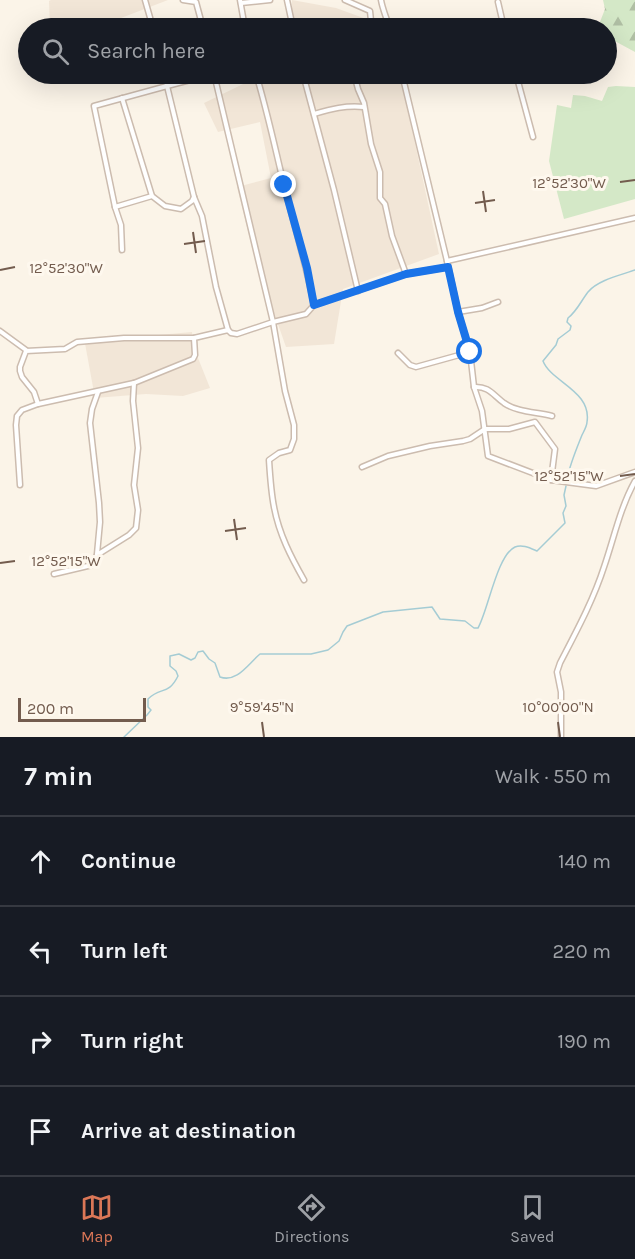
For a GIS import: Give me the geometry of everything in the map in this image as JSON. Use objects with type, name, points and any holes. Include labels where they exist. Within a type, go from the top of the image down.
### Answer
[{"type":"street","points":[[146,0],[150,18]]},
{"type":"street","points":[[183,0],[196,2],[200,18]]},
{"type":"street","points":[[243,18],[240,2],[270,0]]},
{"type":"street","points":[[287,0],[291,18]]},
{"type":"street","points":[[345,0],[370,11],[371,18]]},
{"type":"street","points":[[381,0],[388,18]]},
{"type":"street","points":[[498,2],[502,18]]},
{"type":"street","points":[[122,250],[121,225],[115,207],[94,106],[175,84]]},
{"type":"street","points":[[216,84],[273,322],[285,392],[294,425],[294,439],[290,450],[279,453],[269,460],[273,506],[288,552],[304,580]]},
{"type":"street","points":[[259,84],[307,268],[314,305]]},
{"type":"street","points":[[306,84],[358,291]]},
{"type":"street","points":[[357,84],[363,99],[371,144],[380,172],[380,198],[385,204],[392,236],[406,274]]},
{"type":"street","points":[[404,84],[458,312],[470,352],[474,387],[482,411],[488,456],[551,480],[596,486],[635,472]]},
{"type":"street","points":[[519,84],[532,137]]},
{"type":"street","points":[[167,86],[194,197],[202,216],[216,287],[228,330],[231,333],[237,334],[306,314],[314,305],[406,274],[448,267]]},
{"type":"street","points":[[122,98],[152,196],[165,206],[181,209],[194,197]]},
{"type":"street","points":[[314,114],[339,107],[364,107]]},
{"type":"street","points":[[115,207],[152,196]]},
{"type":"street","points":[[447,261],[635,218]]},
{"type":"street","points":[[458,312],[482,308],[498,302]]},
{"type":"street","points":[[0,331],[26,351],[65,349],[77,342],[124,338],[195,338],[228,330]]},
{"type":"street","points":[[20,484],[16,425],[17,416],[22,410],[38,404],[134,383],[194,358],[195,338]]},
{"type":"street","points":[[26,351],[20,371],[34,392],[38,404]]},
{"type":"street","points":[[398,353],[410,365],[416,367],[470,352]]},
{"type":"street","points":[[97,555],[136,528],[138,510],[134,484],[138,448],[133,401],[134,383]]},
{"type":"street","points":[[474,387],[488,389],[505,404],[520,410],[552,416]]},
{"type":"street","points":[[54,574],[92,565],[97,555],[99,503],[90,423],[92,409],[99,392]]},
{"type":"street","points":[[362,467],[388,456],[470,439],[485,429],[509,429],[535,422],[555,449],[551,480]]},
{"type":"street","points":[[561,737],[561,692],[557,672],[589,606],[604,568],[618,521],[635,481]]},
{"type":"shaded area","points":[[168,0],[121,18],[50,18],[49,1]]},
{"type":"shaded area","points":[[292,0],[336,8],[364,18],[291,18]]},
{"type":"shaded area","points":[[243,84],[402,84],[439,254],[343,289],[334,344],[286,347],[255,259],[237,187],[271,178],[260,122],[218,132],[204,103]]},
{"type":"shaded area","points":[[192,332],[194,348],[210,388],[183,396],[146,394],[95,398],[84,338],[125,338]]},
{"type":"green space","points":[[603,0],[635,0],[635,52],[617,42],[617,18],[602,18],[605,9]]},
{"type":"green space","points":[[608,87],[635,87],[635,199],[564,219],[549,161],[557,105],[571,108],[573,95],[602,101]]},
{"type":"waterway","points":[[567,479],[586,425],[587,411],[577,395],[554,375],[543,361],[558,339],[570,330],[568,318],[592,288],[604,281],[635,270]]},
{"type":"waterway","points":[[124,737],[151,710],[148,707],[148,699],[168,689],[178,676],[170,666],[170,656],[179,654],[191,660],[198,652],[203,651],[215,663],[220,677],[226,678],[242,672],[260,654],[311,654],[328,650],[339,641],[347,626],[383,612],[432,607],[440,619],[465,621],[474,628],[478,628],[498,572],[509,552],[520,546],[537,551],[565,523],[563,513],[566,506],[564,495],[566,486]]},
{"type":"route","points":[[284,185],[307,268],[314,305],[406,274],[448,267],[470,352]]}]
